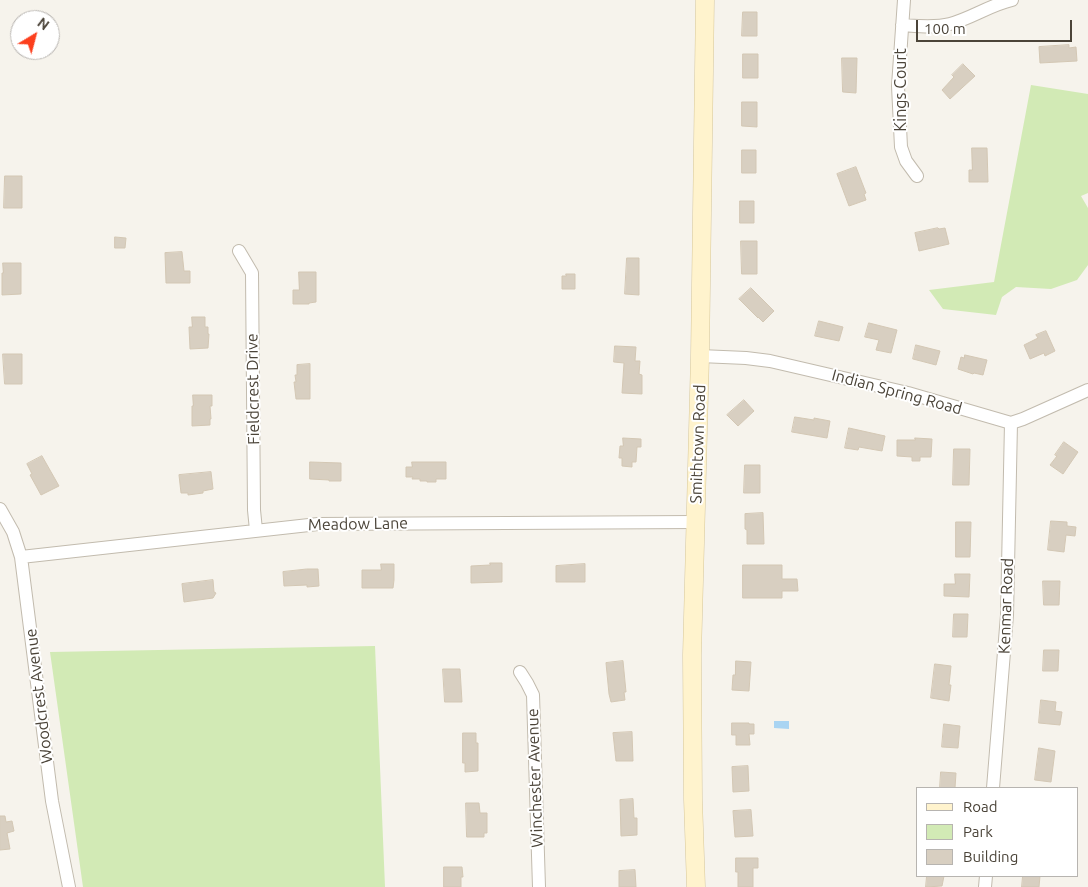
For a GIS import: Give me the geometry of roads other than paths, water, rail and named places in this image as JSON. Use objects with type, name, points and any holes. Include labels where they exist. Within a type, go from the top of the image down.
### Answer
[{"type":"street","name":"Smithtown Road","points":[[696,887],[692,654],[700,356],[704,0]]},
{"type":"street","name":"Kings Court","points":[[904,0],[898,86],[901,147],[906,161],[917,176]]},
{"type":"street","points":[[902,25],[947,25],[1012,0]]},
{"type":"street","name":"Fieldcrest Drive","points":[[239,251],[252,273],[254,510],[256,530]]},
{"type":"street","name":"Indian Spring Road","points":[[700,356],[770,361],[908,393],[1011,423]]},
{"type":"street","points":[[1011,423],[1088,390]]},
{"type":"street","name":"Kenmar Road","points":[[994,787],[1007,615],[1011,423]]},
{"type":"street","name":"Woodcrest Avenue","points":[[0,509],[13,532],[21,557],[52,801],[69,887]]},
{"type":"street","name":"Meadow Lane","points":[[21,557],[305,524],[696,522]]},
{"type":"street","name":"Winchester Avenue","points":[[520,672],[533,695],[539,887]]},
{"type":"water","points":[[774,721],[789,721],[789,729],[774,728]]}]
